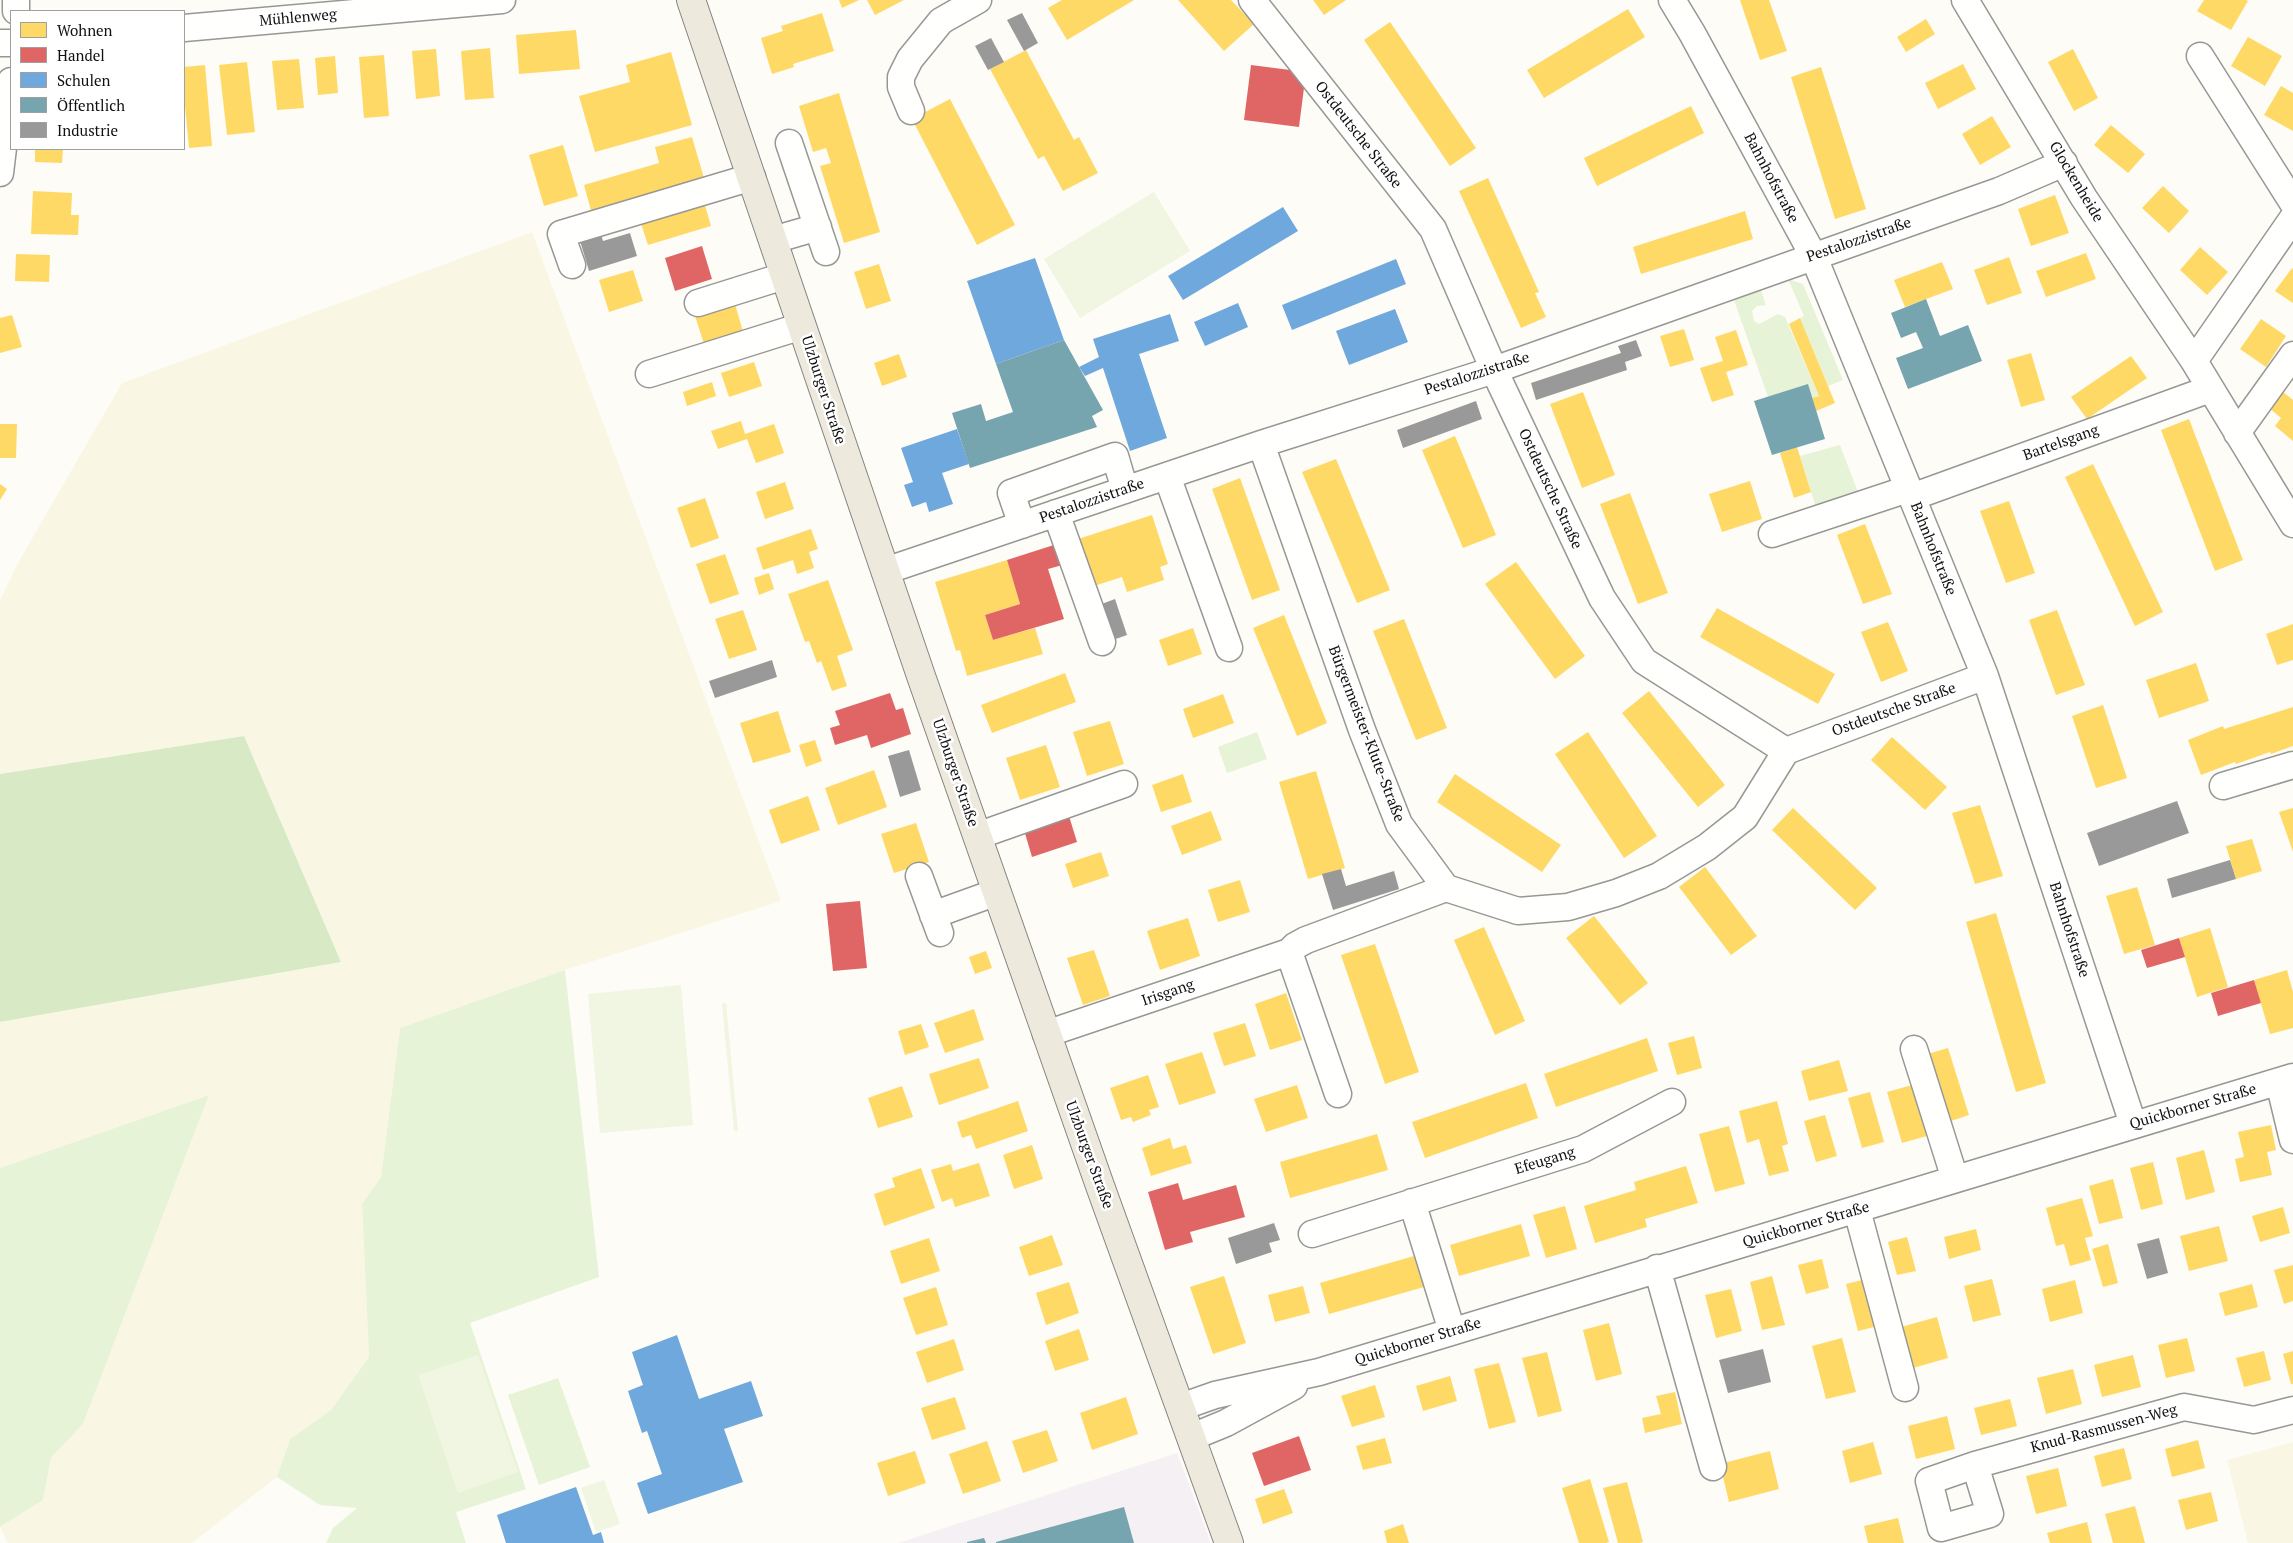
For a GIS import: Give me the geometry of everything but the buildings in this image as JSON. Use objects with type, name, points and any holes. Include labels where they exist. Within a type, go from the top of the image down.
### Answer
[{"type":"main road","name":"Ulzburger Straße","points":[[691,0],[884,571],[1046,1034],[1229,1543]]},
{"type":"street","name":"Mühlenweg","points":[[185,28],[378,5],[502,0]]},
{"type":"street","points":[[911,111],[901,87],[900,77],[910,58],[941,21],[978,0]]},
{"type":"street","name":"Ostdeutsche Straße","points":[[1252,0],[1433,229],[1494,370],[1602,598],[1644,661],[1786,751],[1985,676]]},
{"type":"street","name":"Bahnhofstraße","points":[[1672,0],[1692,33],[1813,255],[1985,676],[2133,1124]]},
{"type":"street","name":"Glockenheide","points":[[1965,0],[2084,198],[2194,361],[2293,524]]},
{"type":"street","points":[[2200,56],[2293,203]]},
{"type":"street","points":[[0,173],[10,89]]},
{"type":"street","points":[[789,143],[826,252]]},
{"type":"street","name":"Pestalozzistraße","points":[[884,571],[1261,444],[1494,370],[1999,190],[2064,163]]},
{"type":"street","points":[[572,265],[561,234],[752,177]]},
{"type":"street","points":[[2194,361],[2293,218]]},
{"type":"street","points":[[773,240],[818,227]]},
{"type":"street","points":[[698,303],[784,276]]},
{"type":"street","points":[[649,374],[802,326]]},
{"type":"street","points":[[2237,434],[2293,355]]},
{"type":"street","name":"Bartelsgang","points":[[1772,534],[1910,493],[2210,389]]},
{"type":"street","name":"Bürgermeister-Klute-Straße","points":[[1261,444],[1362,730],[1399,824],[1446,888]]},
{"type":"street","points":[[1022,524],[1011,493],[1114,456],[1125,490]]},
{"type":"street","points":[[1167,476],[1229,648]]},
{"type":"street","points":[[1056,513],[1102,642]]},
{"type":"street","points":[[1446,888],[1518,911],[1568,907],[1616,893],[1659,876],[1706,847],[1745,817],[1786,751]]},
{"type":"street","points":[[2223,786],[2293,765]]},
{"type":"street","points":[[977,836],[1124,784]]},
{"type":"street","points":[[919,876],[937,924],[997,892]]},
{"type":"street","name":"Irisgang","points":[[1046,1034],[1289,952],[1306,940],[1446,888]]},
{"type":"street","points":[[1289,952],[1338,1094]]},
{"type":"street","points":[[1914,1049],[1955,1179]]},
{"type":"street","points":[[2286,1080],[2293,1140]]},
{"type":"street","name":"Quickborner Straße","points":[[1181,1407],[1215,1395],[1319,1372],[1657,1268],[1857,1210],[2133,1124],[2286,1080]]},
{"type":"street","name":"Efeugang","points":[[1312,1234],[1583,1149],[1672,1102]]},
{"type":"street","points":[[1412,1202],[1452,1331]]},
{"type":"street","points":[[1857,1210],[1905,1388]]},
{"type":"street","points":[[1657,1268],[1713,1468]]},
{"type":"street","name":"Quickborner Straße","points":[[1192,1437],[1226,1423],[1319,1372]]},
{"type":"street","name":"Knud-Rasmussen-Weg","points":[[1976,1465],[2184,1407],[2254,1420],[2293,1410]]},
{"type":"shaded area","points":[[532,232],[781,901],[565,970],[400,1028],[381,1177],[362,1204],[369,1357],[331,1410],[290,1439],[277,1477],[192,1543],[8,1543],[0,1527],[43,1500],[51,1458],[83,1424],[209,1095],[0,1168],[0,1022],[341,962],[244,736],[0,774],[0,600],[19,561],[122,383]]},
{"type":"shaded area","points":[[2293,1442],[2293,1543],[2248,1543],[2227,1460]]},
{"type":"shaded area","points":[[1177,1453],[1211,1543],[898,1543]]},
{"type":"green space","points":[[1154,192],[1190,251],[1080,318],[1044,259]]},
{"type":"green space","points":[[1788,279],[1803,284],[1843,380],[1828,386],[1800,318],[1804,316]]},
{"type":"green space","points":[[1761,290],[1766,305],[1757,306],[1752,311],[1754,321],[1759,324],[1778,314],[1785,317],[1819,396],[1812,398],[1768,397],[1734,300]]},
{"type":"green space","points":[[1840,445],[1861,500],[1818,514],[1800,456]]},
{"type":"green space","points":[[1257,732],[1267,759],[1227,773],[1218,747]]},
{"type":"green space","points":[[244,736],[341,962],[0,1022],[0,774]]},
{"type":"green space","points":[[565,970],[599,1277],[470,1323],[526,1489],[456,1512],[466,1543],[326,1543],[333,1528],[357,1508],[320,1505],[277,1477],[290,1439],[331,1410],[369,1357],[362,1204],[381,1177],[400,1028]]},
{"type":"green space","points":[[681,985],[693,1125],[600,1133],[588,994]]},
{"type":"green space","points":[[726,1003],[738,1131],[734,1131],[722,1004]]},
{"type":"green space","points":[[209,1095],[83,1424],[51,1458],[43,1500],[0,1527],[0,1168]]},
{"type":"green space","points":[[478,1355],[518,1472],[458,1493],[418,1375]]},
{"type":"green space","points":[[558,1378],[590,1467],[539,1485],[508,1395]]},
{"type":"green space","points":[[604,1480],[620,1524],[596,1532],[581,1488]]}]
